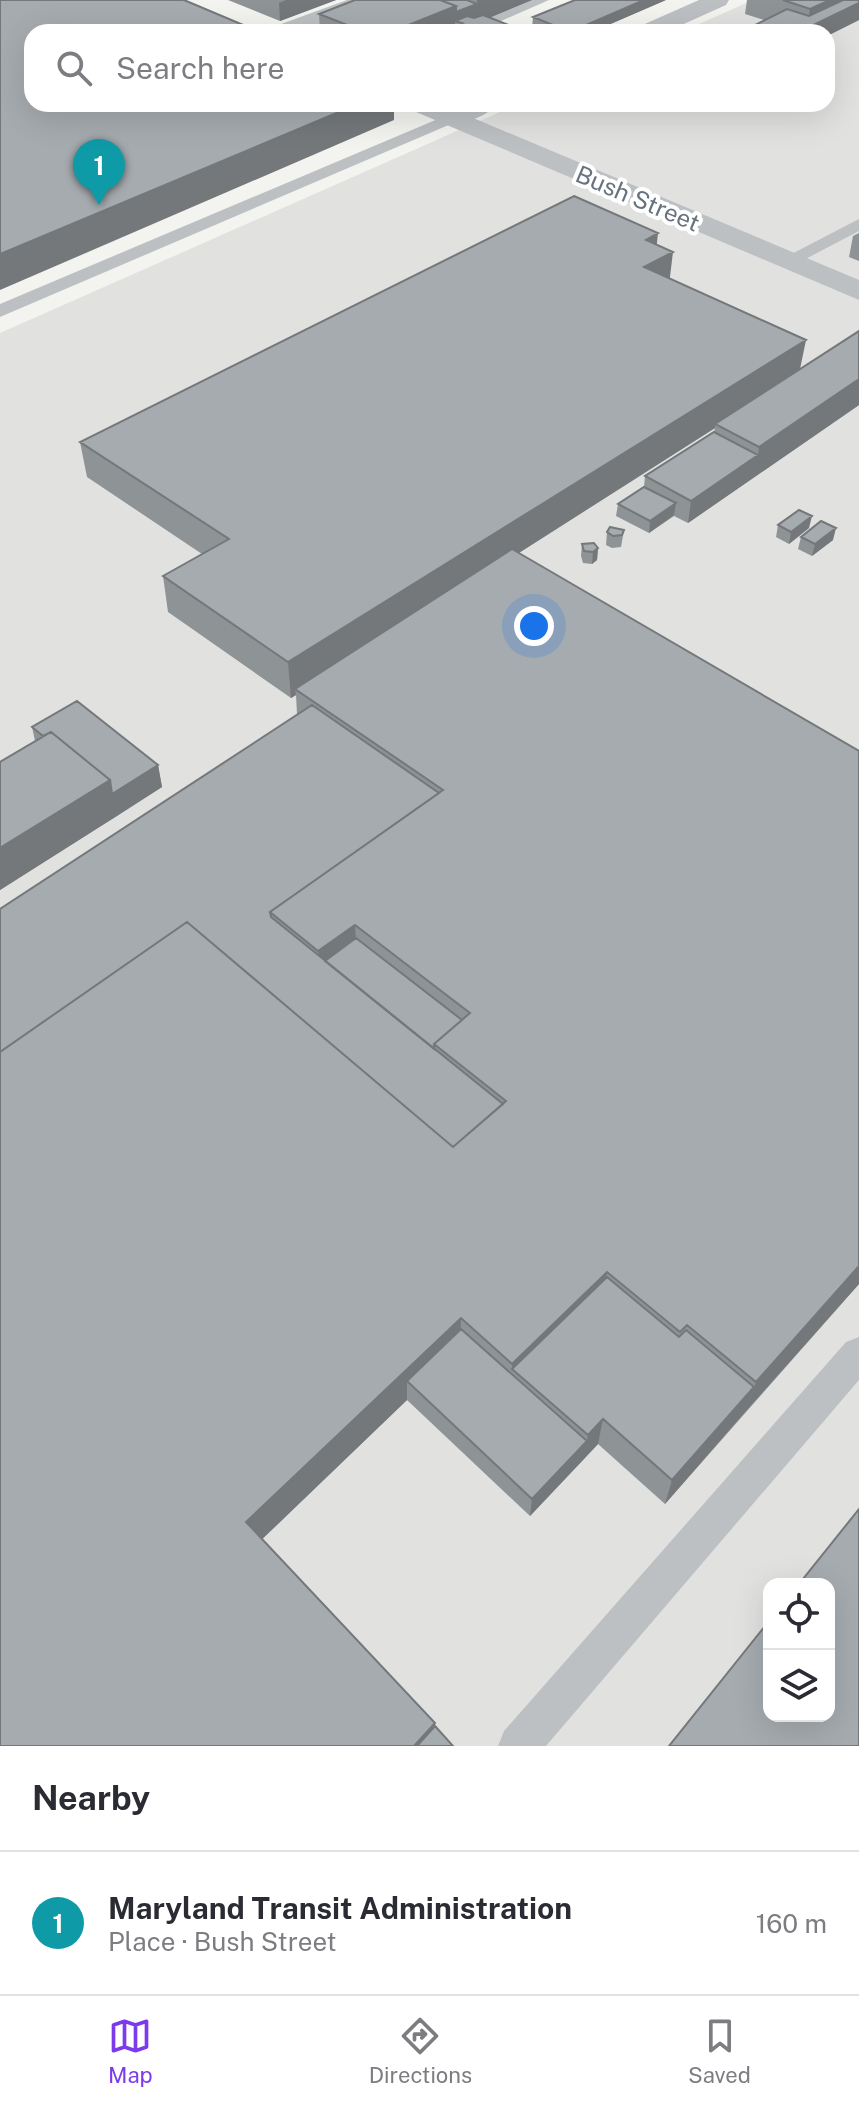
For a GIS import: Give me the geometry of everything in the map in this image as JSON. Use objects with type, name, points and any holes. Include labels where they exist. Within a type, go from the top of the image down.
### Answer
[{"type":"street","points":[[303,24],[368,0]]},
{"type":"street","points":[[664,24],[718,0]]},
{"type":"street","name":"Bush Street","points":[[437,112],[859,291]]},
{"type":"street","points":[[452,118],[466,112]]},
{"type":"lane","points":[[489,24],[542,0]]},
{"type":"lane","points":[[0,311],[452,118]]},
{"type":"lane","points":[[787,261],[859,224]]},
{"type":"lane","points":[[519,1746],[859,1354]]},
{"type":"shaded area","points":[[753,0],[859,0],[859,1746],[0,1746],[0,333],[500,112],[835,112],[835,24],[699,24]]},
{"type":"building","points":[[0,0],[184,0],[241,24],[24,24],[24,112],[339,112],[0,254]]},
{"type":"building","points":[[355,0],[440,0],[456,6],[411,24],[345,24],[319,14]]},
{"type":"building","points":[[440,0],[467,0],[477,4],[456,12],[456,6]]},
{"type":"building","points":[[575,0],[644,0],[588,24],[550,24],[533,17]]},
{"type":"building","points":[[783,0],[830,0],[810,9]]},
{"type":"building","points":[[843,0],[859,0],[859,3],[816,24],[757,24],[787,9],[809,16]]},
{"type":"building","points":[[483,15],[506,24],[459,24],[462,23],[455,21],[467,16],[474,18]]},
{"type":"building","points":[[574,196],[658,233],[646,240],[673,252],[644,267],[806,340],[288,662],[163,576],[229,539],[80,442]]},
{"type":"building","points":[[859,331],[859,379],[759,447],[715,424]]},
{"type":"building","points":[[714,432],[758,455],[691,501],[645,476]]},
{"type":"building","points":[[644,487],[676,503],[650,521],[618,504]]},
{"type":"building","points":[[799,510],[812,516],[791,532],[778,525]]},
{"type":"building","points":[[821,521],[836,528],[815,544],[801,537]]},
{"type":"building","points":[[610,527],[624,530],[622,535],[613,536],[607,532]]},
{"type":"building","points":[[594,543],[598,548],[593,552],[584,551],[582,544]]},
{"type":"building","points":[[512,549],[859,751],[859,1266],[756,1382],[687,1325],[680,1332],[607,1272],[512,1364],[461,1318],[246,1522],[435,1723],[414,1746],[0,1746],[0,1052],[187,922],[453,1147],[506,1101],[434,1044],[470,1013],[355,925],[318,951],[270,912],[443,790],[295,689]]},
{"type":"building","points":[[77,701],[158,765],[112,794],[110,780],[51,732],[43,736],[32,727]]},
{"type":"building","points":[[312,705],[439,793],[270,912],[271,917],[503,1104],[453,1147],[187,922],[0,1052],[0,909]]},
{"type":"building","points":[[51,732],[110,780],[0,848],[0,762]]},
{"type":"building","points":[[356,938],[462,1020],[434,1044],[434,1049],[325,961]]},
{"type":"building","points":[[607,1277],[679,1337],[686,1330],[754,1387],[672,1480],[603,1419],[588,1435],[512,1369]]},
{"type":"building","points":[[461,1329],[587,1441],[532,1499],[407,1381]]},
{"type":"building","points":[[859,1509],[859,1746],[669,1746],[763,1628],[763,1722],[835,1722],[835,1578],[804,1578]]},
{"type":"building","points":[[435,1726],[453,1746],[417,1746]]},
{"type":"place","name":"Maryland Transit Administration","points":[[99,205]]}]
